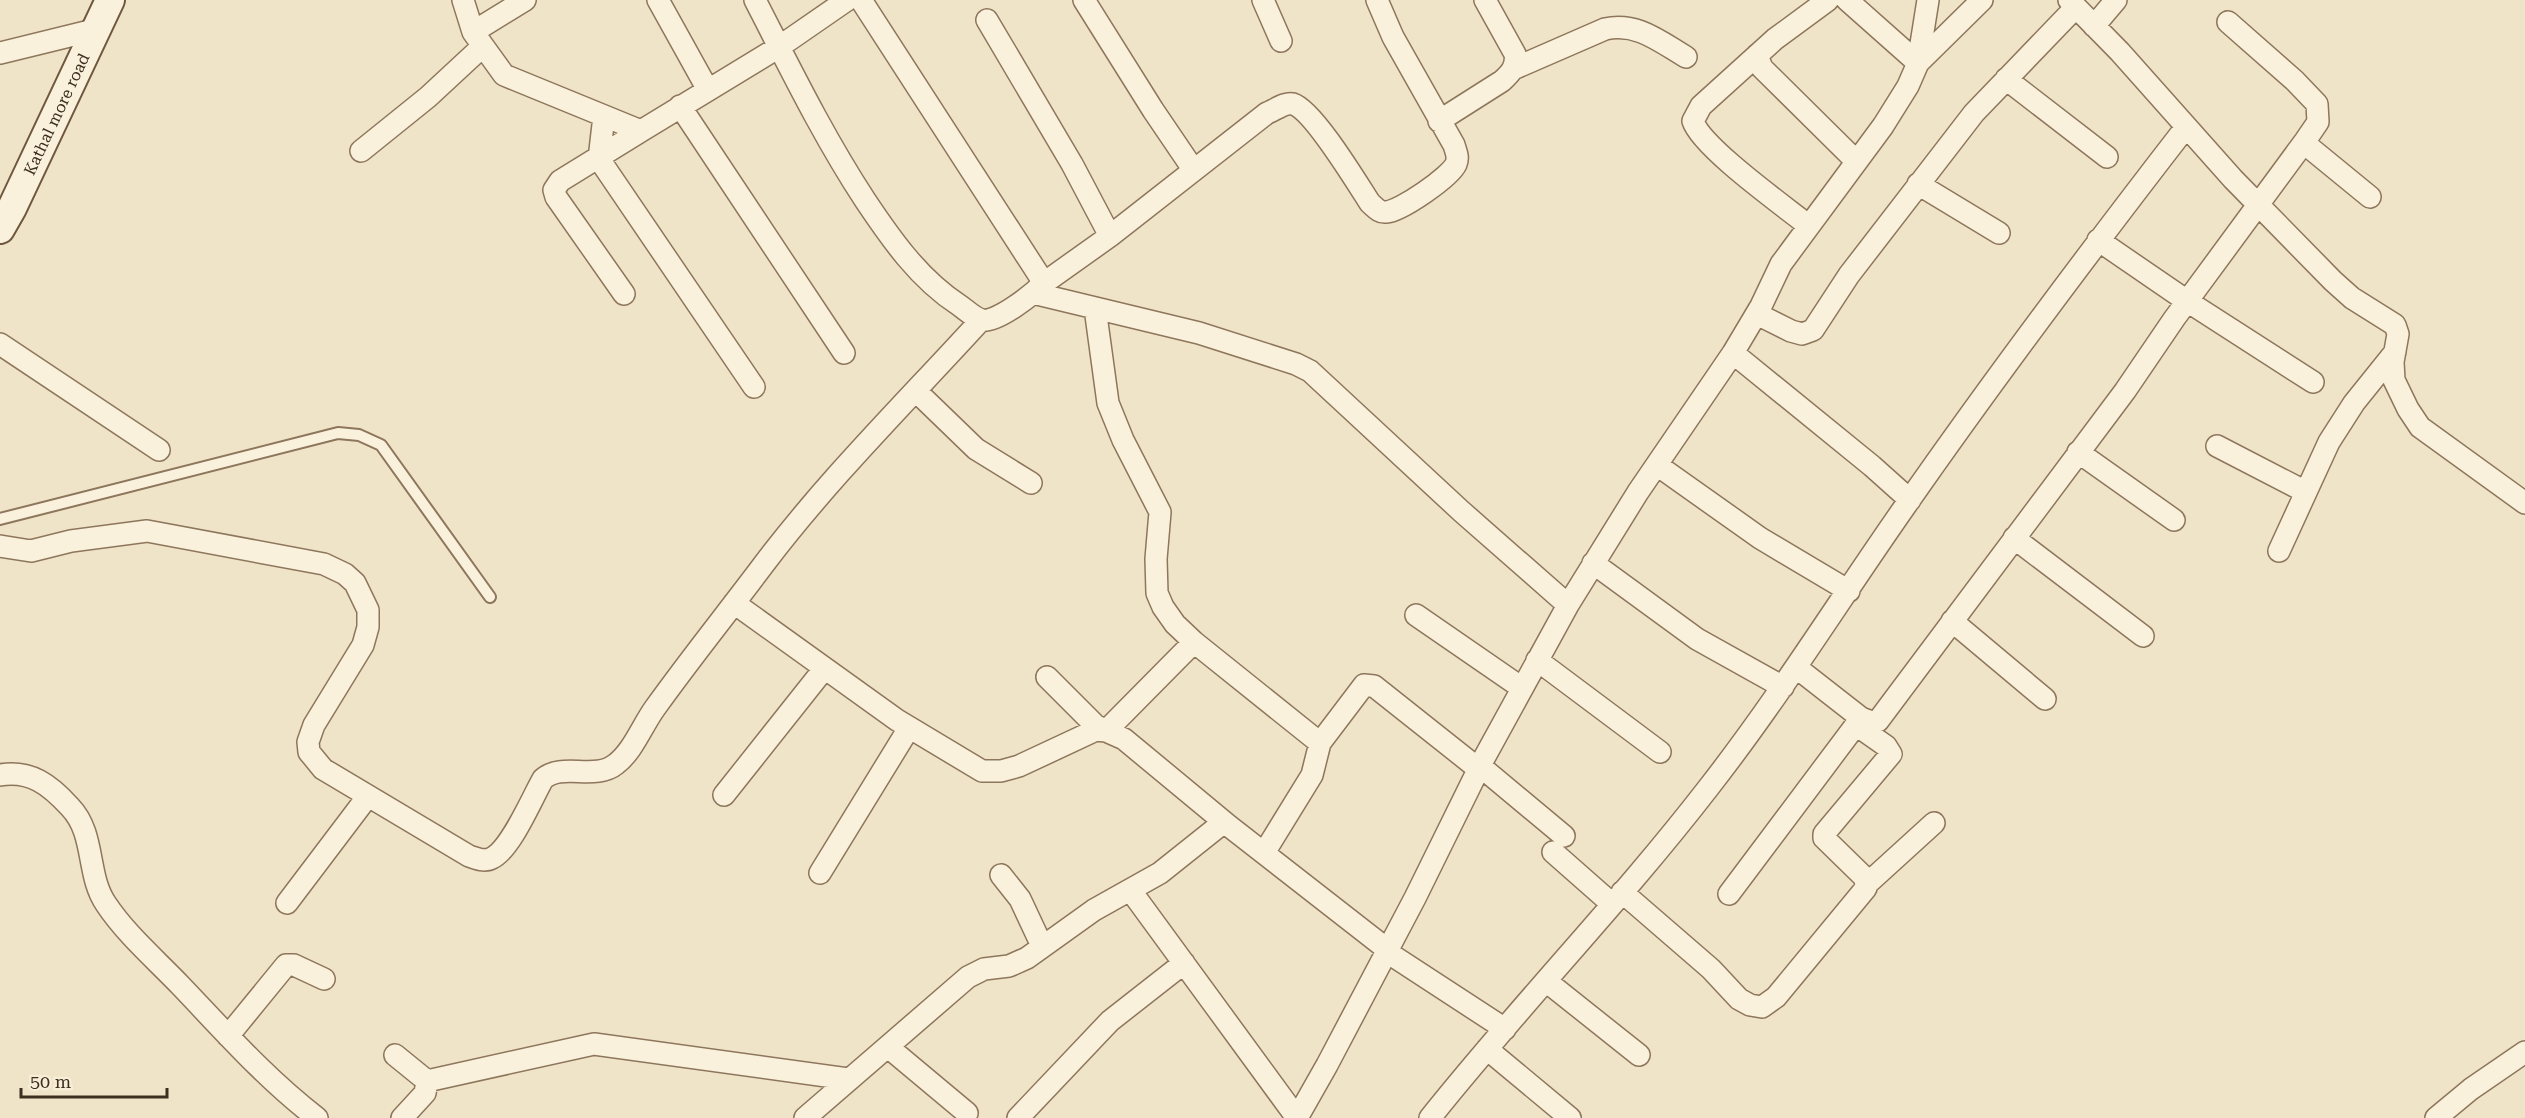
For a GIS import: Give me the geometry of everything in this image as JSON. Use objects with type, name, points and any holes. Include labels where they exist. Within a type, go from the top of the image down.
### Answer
[{"type":"main road","name":"Kathal more road","points":[[0,229],[110,0]]},
{"type":"street","points":[[463,0],[478,39],[504,75],[641,131]]},
{"type":"street","points":[[361,151],[428,97],[478,39],[525,0]]},
{"type":"street","points":[[658,0],[708,90]]},
{"type":"street","points":[[755,0],[817,122],[888,235],[922,274],[949,298],[981,320]]},
{"type":"street","points":[[624,294],[556,197],[554,190],[560,181],[779,46],[847,0]]},
{"type":"street","points":[[861,0],[1038,288],[1095,308],[1199,333],[1288,360],[1310,371],[1461,511],[1568,605]]},
{"type":"street","points":[[1084,0],[1193,169]]},
{"type":"street","points":[[1263,0],[1281,41]]},
{"type":"street","points":[[0,546],[31,551],[71,541],[147,531],[324,564],[345,574],[355,583],[364,599],[368,627],[363,645],[314,725],[308,747],[323,769],[469,856],[480,860],[491,859],[498,854],[518,825],[547,775],[558,772],[581,773],[606,769],[615,765],[624,756],[654,709],[789,532],[981,320],[998,316],[1110,236],[1267,113],[1287,104],[1295,105],[1317,126],[1370,203],[1380,212],[1388,212],[1406,205],[1456,165],[1458,156],[1393,37],[1377,0]]},
{"type":"street","points":[[1439,121],[1502,81],[1513,69],[1516,61],[1515,54],[1485,0]]},
{"type":"street","points":[[1809,226],[1710,147],[1693,121],[1701,106],[1756,55],[1795,22],[1828,0]]},
{"type":"street","points":[[1847,0],[1918,63]]},
{"type":"street","points":[[1131,891],[1296,1118],[1387,951],[1480,766],[1568,605],[1593,563],[1733,353],[1757,314],[1781,264],[1850,167],[1883,126],[1908,86],[1918,63],[1928,0]]},
{"type":"street","points":[[1918,63],[1982,0]]},
{"type":"street","points":[[2094,26],[2116,0]]},
{"type":"street","points":[[1757,314],[1791,331],[1802,334],[1813,330],[1849,275],[1918,183],[1974,113],[2072,4],[2333,281],[2352,298],[2395,326],[2398,334],[2392,362],[2394,380],[2420,427],[2525,503]]},
{"type":"street","points":[[987,20],[1072,164],[1110,236]]},
{"type":"street","points":[[1858,721],[1872,723],[1878,721],[2124,391],[2318,122],[2317,104],[2295,81],[2228,22]]},
{"type":"street","points":[[1513,69],[1605,29],[1617,26],[1631,27],[1646,33],[1686,57]]},
{"type":"street","points":[[0,53],[98,29]]},
{"type":"street","points":[[1756,55],[1762,68],[1851,156]]},
{"type":"street","points":[[2006,79],[2108,157]]},
{"type":"street","points":[[680,106],[844,353]]},
{"type":"street","points":[[604,116],[599,159],[754,387]]},
{"type":"street","points":[[1430,1118],[1710,787],[1797,668],[1910,500],[2098,240],[2186,127]]},
{"type":"street","points":[[2304,143],[2370,197]]},
{"type":"street","points":[[1918,183],[1999,233]]},
{"type":"street","points":[[2098,240],[2187,301],[2313,381]]},
{"type":"street","points":[[1095,308],[1108,403],[1123,440],[1160,512],[1156,559],[1157,593],[1163,607],[1175,624],[1194,642],[1320,743]]},
{"type":"street","points":[[0,344],[159,450]]},
{"type":"street","points":[[2279,551],[2340,423],[2395,352]]},
{"type":"street","points":[[1733,353],[1872,466],[1910,500]]},
{"type":"street","points":[[916,391],[976,449],[1031,483]]},
{"type":"street","points":[[2217,446],[2306,492]]},
{"type":"street","points":[[2078,453],[2174,520]]},
{"type":"street","points":[[1658,465],[1760,538],[1849,591]]},
{"type":"street","points":[[2014,538],[2143,636]]},
{"type":"street","points":[[1593,563],[1697,639],[1783,687]]},
{"type":"street","points":[[734,603],[909,728],[973,767],[989,773],[1019,766],[1096,730],[1106,731]]},
{"type":"street","points":[[1416,615],[1522,688]]},
{"type":"street","points":[[1952,621],[2045,699]]},
{"type":"street","points":[[1106,731],[1194,642]]},
{"type":"street","points":[[1537,660],[1660,752]]},
{"type":"street","points":[[1797,668],[1886,746],[1890,753],[1824,834],[1824,838],[1865,878],[1867,884]]},
{"type":"street","points":[[724,795],[824,669]]},
{"type":"street","points":[[1047,677],[1095,725],[1124,739],[1224,822],[1387,951],[1505,1029]]},
{"type":"street","points":[[1264,853],[1312,775],[1320,743],[1364,685],[1374,686],[1471,763],[1480,766],[1617,898],[1711,969],[1739,999],[1750,1005],[1762,1007],[1776,997],[1860,898],[1867,884],[1934,823]]},
{"type":"street","points":[[1729,894],[1858,721]]},
{"type":"street","points":[[820,873],[909,728]]},
{"type":"street","points":[[0,775],[25,774],[38,779],[55,791],[72,809],[85,831],[98,889],[105,903],[127,930],[255,1065],[317,1118]]},
{"type":"street","points":[[287,903],[368,796]]},
{"type":"street","points":[[805,1118],[968,977],[984,969],[1018,963],[1094,910],[1160,873],[1224,822]]},
{"type":"street","points":[[1000,874],[1020,900],[1042,946]]},
{"type":"street","points":[[1018,1118],[1110,1021],[1184,963]]},
{"type":"street","points":[[228,1036],[286,965],[294,965],[324,979]]},
{"type":"street","points":[[1546,981],[1639,1054]]},
{"type":"street","points":[[427,1081],[594,1044],[848,1079]]},
{"type":"street","points":[[888,1047],[967,1113]]},
{"type":"street","points":[[1487,1049],[1570,1118]]},
{"type":"street","points":[[2436,1118],[2472,1089],[2525,1052]]},
{"type":"street","points":[[395,1055],[427,1081]]},
{"type":"street","points":[[402,1118],[425,1093],[427,1081]]},
{"type":"lane","points":[[0,519],[338,433],[358,435],[381,445],[490,597]]}]
